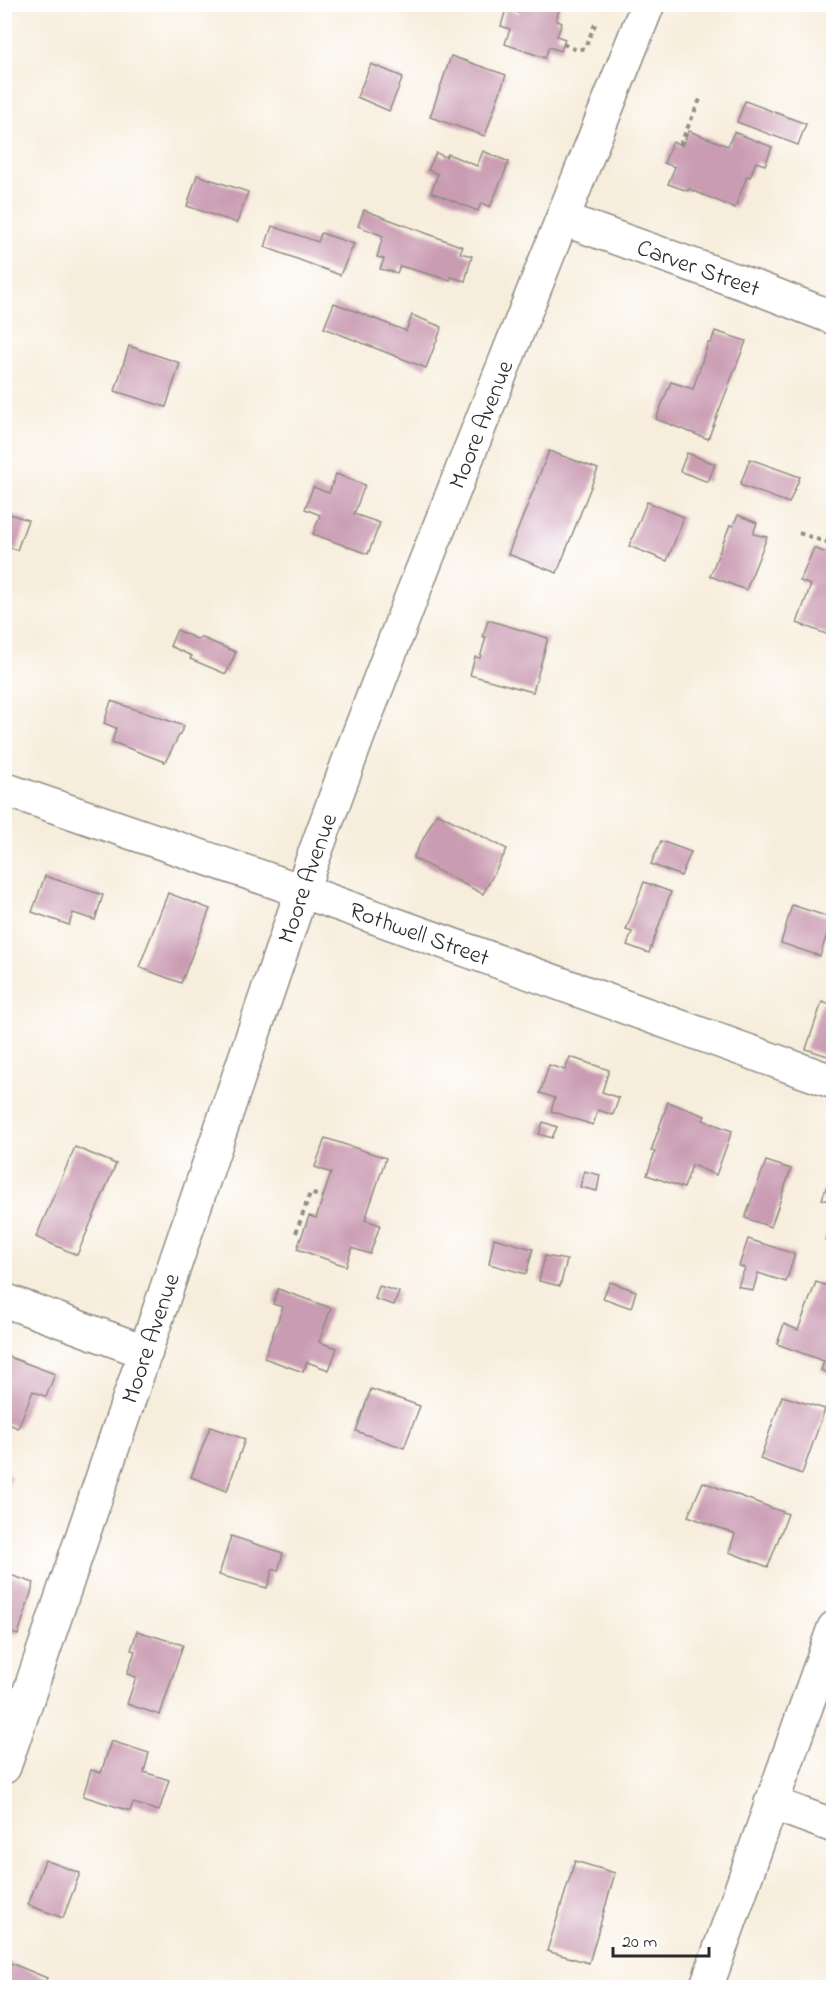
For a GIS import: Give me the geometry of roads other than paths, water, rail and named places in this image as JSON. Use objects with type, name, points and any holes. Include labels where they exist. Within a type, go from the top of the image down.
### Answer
[{"type":"street","name":"Moore Avenue","points":[[4,1767],[302,891],[362,724],[648,4]]},
{"type":"street","name":"Carver Street","points":[[563,219],[834,318]]},
{"type":"street","name":"Rothwell Street","points":[[4,789],[302,891],[834,1082]]},
{"type":"street","points":[[4,1300],[146,1352]]},
{"type":"street","points":[[706,1988],[834,1628]]},
{"type":"street","points":[[771,1803],[834,1826]]}]
